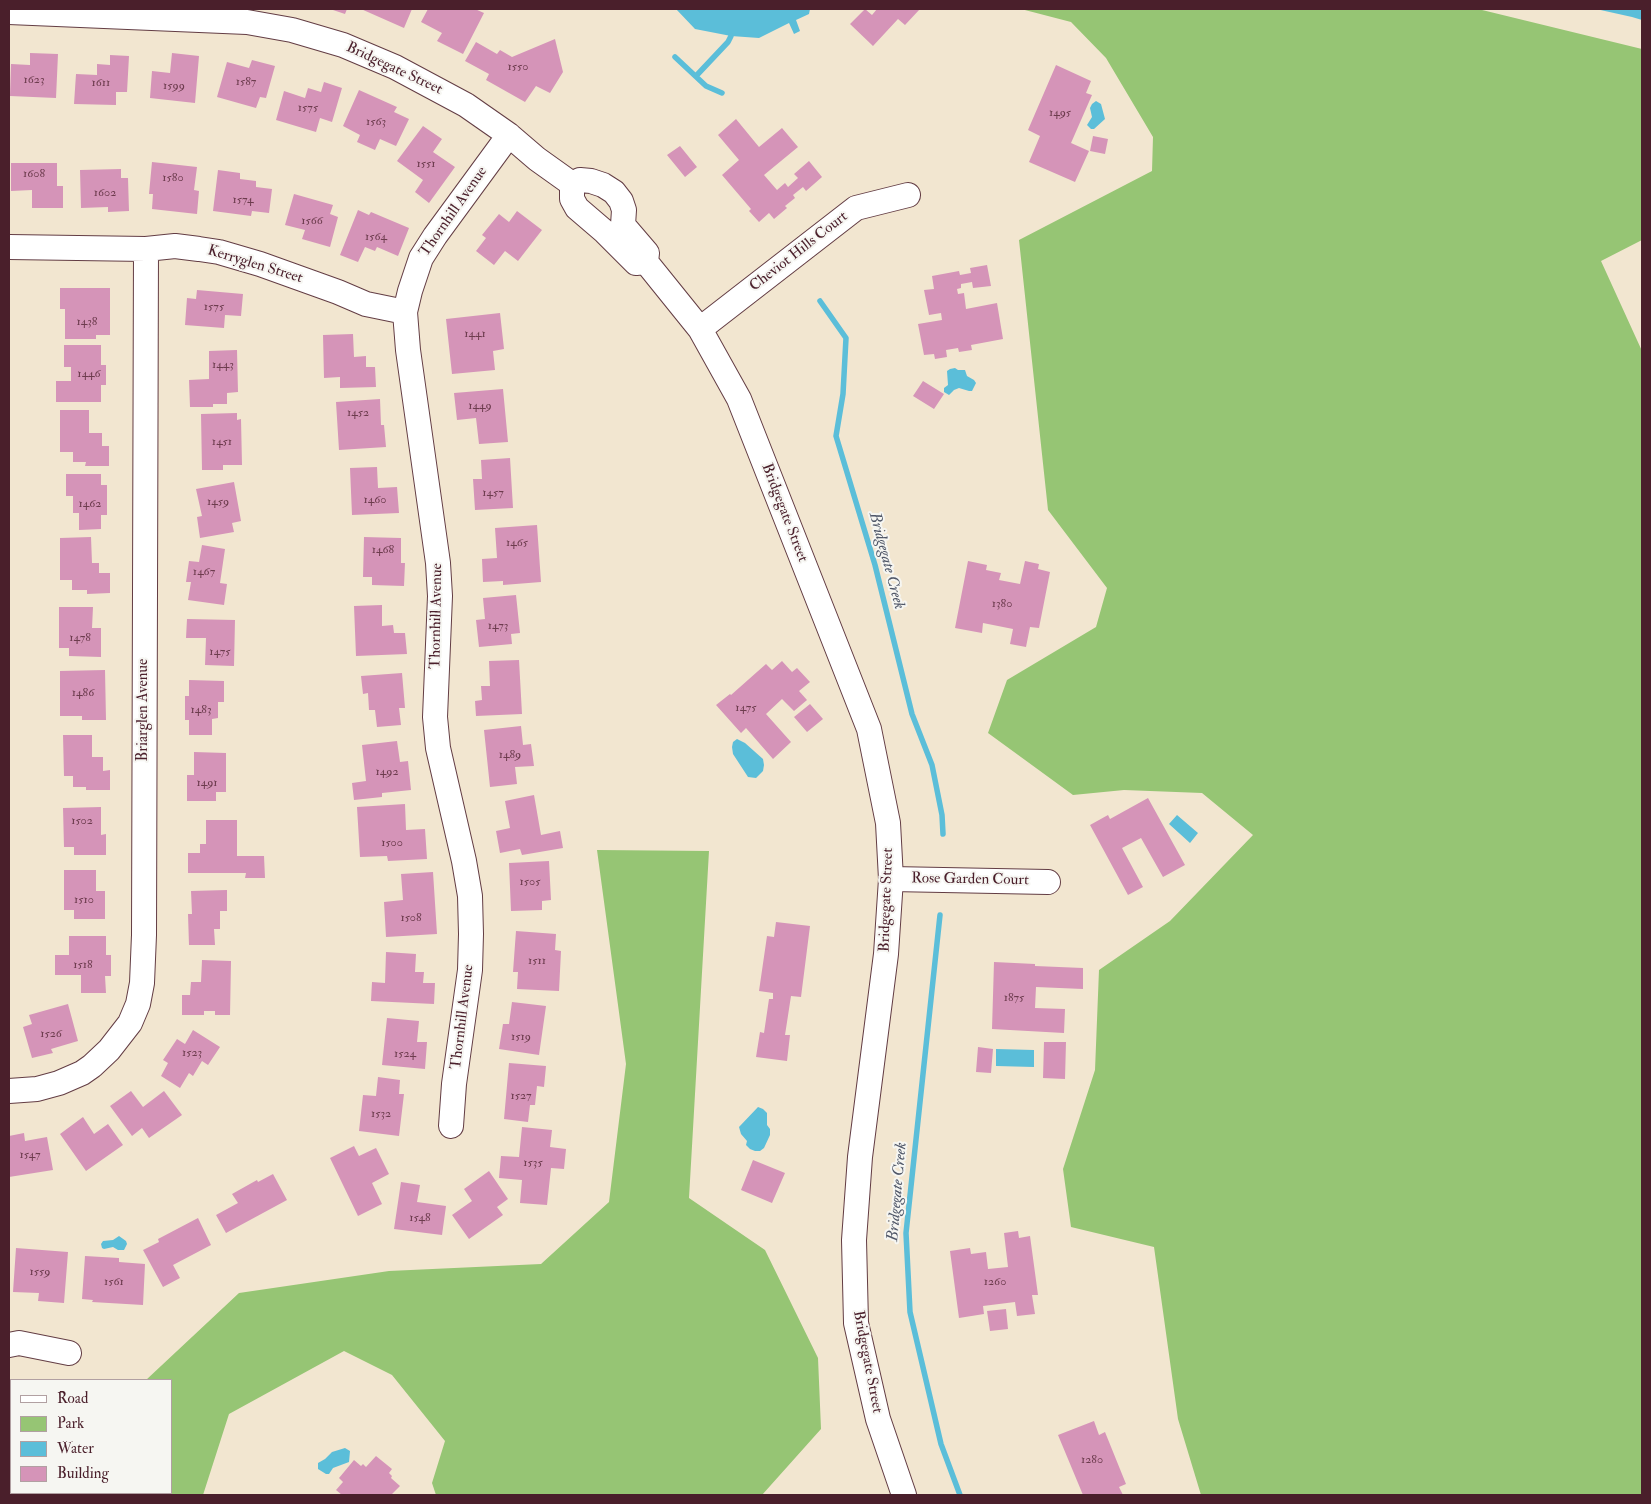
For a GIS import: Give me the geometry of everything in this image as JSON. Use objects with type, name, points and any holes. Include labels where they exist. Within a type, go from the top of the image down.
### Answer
[{"type":"street","name":"Bridgegate Street","points":[[9,12],[247,22],[292,30],[343,45],[395,67],[466,105],[509,135],[537,159],[572,184],[572,199],[577,208],[614,229],[636,263],[646,262],[700,329],[739,399],[869,729],[888,823],[891,879],[886,954],[860,1157],[854,1240],[856,1323],[878,1419],[904,1495]]},
{"type":"street","name":"Thornhill Avenue","points":[[451,1126],[454,1084],[470,970],[470,896],[464,861],[438,748],[435,697],[440,596],[438,563],[408,350],[406,312],[410,291],[421,258],[509,135]]},
{"type":"street","points":[[572,184],[580,180],[591,181],[603,185],[614,192],[621,201],[624,210],[614,229]]},
{"type":"street","name":"Cheviot Hills Court","points":[[700,329],[856,208],[908,195]]},
{"type":"street","name":"Kerryglen Street","points":[[9,247],[146,248],[174,246],[220,252],[286,273],[366,304],[406,312]]},
{"type":"street","name":"Briarglen Avenue","points":[[9,1091],[37,1089],[59,1083],[92,1066],[110,1050],[130,1023],[138,1004],[142,983],[144,935],[146,248]]},
{"type":"street","name":"Rose Garden Court","points":[[891,879],[1048,882]]},
{"type":"street","points":[[9,1345],[19,1343],[69,1353]]},
{"type":"green space","points":[[1021,9],[1478,9],[1642,49],[1642,240],[1601,261],[1642,351],[1642,1495],[1201,1495],[1178,1419],[1154,1247],[1071,1227],[1063,1169],[1095,1070],[1099,970],[1170,921],[1253,835],[1202,793],[1124,790],[1073,795],[988,733],[1007,680],[1096,627],[1107,588],[1048,510],[1019,240],[1152,171],[1153,137],[1106,58],[1071,22]]},
{"type":"green space","points":[[597,850],[709,851],[689,1198],[765,1250],[818,1358],[821,1429],[762,1495],[436,1495],[432,1483],[445,1441],[392,1375],[344,1351],[229,1414],[203,1495],[103,1495],[172,1494],[172,1379],[147,1379],[239,1293],[389,1271],[541,1264],[609,1202],[626,1064]]},
{"type":"water","points":[[676,9],[810,9],[809,14],[796,20],[800,31],[794,34],[789,23],[759,38],[731,36],[695,29]]},
{"type":"water","points":[[1596,9],[1642,9],[1642,20],[1632,17]]},
{"type":"water","points":[[1096,101],[1101,104],[1105,119],[1094,129],[1091,129],[1087,125],[1092,117],[1090,108]]},
{"type":"water","points":[[955,368],[965,370],[967,376],[974,380],[976,383],[972,391],[959,388],[949,395],[944,392],[944,388],[948,385],[947,371]]},
{"type":"water","points":[[737,739],[745,743],[763,759],[763,771],[756,778],[748,777],[733,754],[733,742]]},
{"type":"water","points":[[1177,815],[1198,833],[1190,843],[1169,824]]},
{"type":"water","points":[[996,1049],[1034,1050],[1034,1067],[996,1066]]},
{"type":"water","points":[[758,1107],[767,1113],[767,1125],[770,1129],[770,1135],[764,1148],[760,1151],[755,1151],[746,1145],[747,1141],[741,1134],[739,1127]]},
{"type":"water","points":[[119,1236],[126,1241],[127,1244],[124,1250],[118,1250],[113,1247],[102,1248],[101,1244],[103,1241],[113,1240]]},
{"type":"water","points":[[345,1448],[350,1451],[349,1462],[333,1468],[329,1474],[318,1469],[318,1463],[332,1452]]},
{"type":"building","points":[[330,9],[347,9],[345,14]]},
{"type":"building","points":[[361,9],[412,9],[404,28]]},
{"type":"building","points":[[428,9],[475,9],[484,13],[463,54],[437,41],[442,33],[421,22]]},
{"type":"building","points":[[865,9],[872,15],[877,9],[920,9],[905,25],[898,19],[873,46],[850,24]]},
{"type":"building","points":[[555,39],[563,72],[550,93],[536,86],[525,102],[486,80],[489,74],[465,61],[476,42],[497,54],[500,50],[512,57]]},
{"type":"building","points":[[30,53],[58,54],[56,98],[10,96],[11,64],[30,65]]},
{"type":"building","points":[[172,53],[199,56],[195,103],[150,98],[152,71],[170,73]]},
{"type":"building","points":[[110,55],[129,56],[127,92],[116,92],[116,105],[74,104],[76,74],[97,75],[97,64],[110,65]]},
{"type":"building","points":[[252,60],[275,66],[266,98],[260,97],[256,108],[217,97],[227,62],[249,68]]},
{"type":"building","points":[[1056,65],[1091,81],[1086,93],[1092,95],[1071,143],[1089,151],[1075,182],[1029,162],[1040,136],[1028,130]]},
{"type":"building","points":[[324,82],[342,88],[332,122],[320,118],[316,132],[276,120],[284,91],[305,98],[308,88],[321,92]]},
{"type":"building","points":[[359,90],[397,107],[394,112],[409,119],[396,146],[380,139],[375,150],[357,142],[360,135],[343,126]]},
{"type":"building","points":[[736,119],[759,147],[782,128],[798,147],[764,175],[777,190],[785,183],[788,187],[798,178],[794,174],[809,161],[822,177],[806,191],[803,187],[793,195],[795,198],[774,219],[769,213],[759,222],[749,211],[751,209],[722,175],[739,160],[718,135]]},
{"type":"building","points":[[423,126],[442,139],[433,152],[455,167],[429,203],[415,192],[423,180],[397,161]]},
{"type":"building","points":[[1093,136],[1108,139],[1105,154],[1090,151]]},
{"type":"building","points":[[680,146],[697,167],[685,177],[667,155]]},
{"type":"building","points":[[152,162],[197,167],[194,190],[199,191],[197,214],[152,209],[153,194],[149,194]]},
{"type":"building","points":[[11,163],[57,163],[57,186],[63,186],[63,208],[32,208],[32,190],[11,191]]},
{"type":"building","points":[[121,169],[121,178],[128,178],[129,211],[108,212],[108,207],[81,208],[80,170]]},
{"type":"building","points":[[218,170],[240,173],[240,179],[256,181],[256,187],[272,189],[269,213],[252,211],[251,216],[213,211]]},
{"type":"building","points":[[294,194],[333,205],[330,214],[338,217],[330,247],[302,239],[305,230],[285,225]]},
{"type":"building","points":[[358,210],[369,215],[371,212],[409,228],[398,256],[377,247],[375,251],[365,247],[358,262],[340,255]]},
{"type":"building","points":[[517,211],[542,230],[518,261],[505,251],[494,265],[476,251],[486,238],[482,235],[499,214],[509,222]]},
{"type":"building","points":[[987,265],[991,286],[973,288],[972,282],[961,284],[961,288],[957,289],[958,294],[964,293],[966,309],[997,303],[1003,339],[971,345],[972,350],[959,352],[958,348],[946,350],[947,357],[935,359],[934,354],[924,355],[918,324],[942,320],[941,313],[929,315],[924,290],[934,289],[932,276],[959,271],[960,275],[971,273],[970,268]]},
{"type":"building","points":[[60,288],[110,288],[110,335],[96,335],[96,339],[65,339],[65,309],[60,309]]},
{"type":"building","points":[[197,290],[243,294],[241,316],[225,315],[224,328],[185,325],[187,298],[196,299]]},
{"type":"building","points":[[500,313],[504,349],[493,351],[495,370],[452,374],[446,319]]},
{"type":"building","points":[[353,334],[354,357],[366,356],[366,367],[375,367],[376,387],[340,388],[340,377],[324,378],[323,335]]},
{"type":"building","points":[[64,345],[101,345],[101,365],[106,365],[106,385],[101,385],[101,402],[56,402],[56,381],[71,381],[71,367],[64,367]]},
{"type":"building","points":[[237,350],[238,392],[227,393],[227,404],[213,404],[213,407],[190,407],[189,380],[209,379],[209,351]]},
{"type":"building","points":[[923,381],[944,394],[934,409],[913,396]]},
{"type":"building","points":[[503,389],[508,442],[479,444],[476,418],[457,420],[454,393]]},
{"type":"building","points":[[380,399],[381,425],[384,425],[386,447],[339,450],[336,402]]},
{"type":"building","points":[[60,410],[89,410],[89,433],[102,433],[102,446],[109,446],[109,466],[85,466],[86,462],[73,462],[73,452],[60,452]]},
{"type":"building","points":[[237,413],[237,420],[241,419],[242,465],[223,465],[223,470],[202,470],[201,414]]},
{"type":"building","points":[[510,458],[513,508],[475,510],[473,479],[482,479],[481,460]]},
{"type":"building","points":[[377,467],[378,488],[397,487],[399,513],[352,515],[350,468]]},
{"type":"building","points":[[66,474],[101,474],[101,485],[107,485],[107,515],[101,515],[101,529],[79,530],[79,513],[73,513],[73,496],[66,496]]},
{"type":"building","points":[[234,482],[241,521],[232,523],[234,532],[200,538],[197,517],[202,516],[196,489]]},
{"type":"building","points":[[537,525],[541,582],[503,585],[503,581],[483,582],[482,559],[497,558],[495,528]]},
{"type":"building","points":[[91,537],[92,563],[99,563],[99,573],[110,573],[110,593],[87,594],[87,590],[72,590],[72,580],[60,580],[60,538]]},
{"type":"building","points":[[364,537],[401,538],[401,563],[405,563],[404,586],[372,585],[372,577],[363,577]]},
{"type":"building","points":[[202,545],[225,549],[220,583],[227,584],[224,605],[188,600],[191,582],[186,582],[189,561],[199,562]]},
{"type":"building","points":[[968,561],[987,565],[986,570],[1001,573],[999,580],[1020,584],[1025,561],[1039,564],[1038,569],[1050,572],[1039,628],[1030,627],[1026,647],[1010,644],[1013,629],[983,623],[982,633],[955,628]]},
{"type":"building","points":[[516,595],[520,633],[511,634],[512,644],[479,647],[476,620],[485,619],[483,598]]},
{"type":"building","points":[[382,605],[382,626],[393,625],[394,633],[405,633],[407,654],[356,656],[354,606]]},
{"type":"building","points":[[59,607],[93,607],[92,628],[101,628],[101,657],[69,656],[69,648],[59,648]]},
{"type":"building","points":[[187,619],[235,620],[234,666],[205,665],[206,638],[186,638]]},
{"type":"building","points":[[519,660],[522,714],[476,716],[475,701],[482,700],[481,686],[490,686],[489,661]]},
{"type":"building","points":[[782,661],[792,672],[797,668],[810,682],[799,691],[807,700],[794,711],[782,699],[766,714],[791,742],[773,759],[746,728],[741,733],[716,705],[731,695],[766,664],[772,670]]},
{"type":"building","points":[[105,670],[106,720],[82,720],[82,716],[60,716],[60,671]]},
{"type":"building","points":[[402,673],[405,708],[399,708],[401,725],[377,727],[375,710],[369,710],[368,693],[363,694],[361,676]]},
{"type":"building","points":[[189,680],[224,681],[224,702],[218,702],[218,718],[212,719],[212,735],[189,735],[189,720],[185,720],[185,696],[189,696]]},
{"type":"building","points":[[810,704],[823,719],[807,732],[794,717]]},
{"type":"building","points":[[521,726],[523,745],[531,744],[534,766],[515,767],[517,784],[490,787],[484,730]]},
{"type":"building","points":[[63,735],[92,735],[92,757],[103,757],[103,771],[110,770],[110,790],[86,790],[86,787],[73,787],[73,776],[64,776]]},
{"type":"building","points":[[397,741],[400,762],[408,761],[411,790],[382,793],[382,797],[354,800],[352,783],[366,781],[362,745]]},
{"type":"building","points":[[194,752],[226,753],[226,792],[216,792],[216,801],[187,801],[187,775],[194,775]]},
{"type":"building","points":[[534,795],[541,835],[560,831],[563,848],[522,855],[520,849],[500,853],[496,831],[510,828],[505,801]]},
{"type":"building","points":[[1148,798],[1185,865],[1163,877],[1141,838],[1122,848],[1143,887],[1128,895],[1090,825],[1108,815],[1110,819]]},
{"type":"building","points":[[405,804],[406,830],[425,829],[427,859],[388,861],[387,856],[360,857],[357,807]]},
{"type":"building","points":[[101,807],[101,835],[106,834],[106,855],[74,855],[74,847],[64,847],[63,808]]},
{"type":"building","points":[[206,820],[237,820],[237,856],[264,856],[265,878],[245,878],[246,873],[188,873],[188,853],[200,853],[200,844],[206,844]]},
{"type":"building","points":[[549,861],[551,900],[542,901],[542,910],[511,911],[509,863]]},
{"type":"building","points":[[64,870],[96,870],[96,891],[105,891],[105,919],[74,919],[74,910],[64,910]]},
{"type":"building","points":[[433,872],[437,934],[386,937],[384,902],[403,900],[401,874]]},
{"type":"building","points":[[227,890],[227,911],[220,911],[220,929],[214,929],[215,945],[189,945],[188,914],[192,914],[191,891]]},
{"type":"building","points":[[776,922],[810,926],[801,997],[791,996],[785,1035],[790,1035],[787,1061],[756,1057],[760,1032],[764,1033],[769,999],[773,999],[773,993],[759,991],[767,936],[774,937]]},
{"type":"building","points":[[516,931],[556,934],[555,950],[561,951],[559,991],[517,989],[518,972],[513,972]]},
{"type":"building","points":[[69,936],[106,936],[106,955],[111,955],[111,976],[105,976],[106,993],[81,993],[81,975],[55,975],[55,955],[69,955]]},
{"type":"building","points":[[386,952],[416,954],[415,972],[424,972],[423,983],[435,983],[434,1004],[371,1001],[372,982],[385,983]]},
{"type":"building","points":[[202,960],[231,961],[230,1015],[215,1015],[215,1011],[204,1011],[204,1015],[182,1015],[182,995],[190,995],[191,982],[201,982]]},
{"type":"building","points":[[994,962],[1083,968],[1083,989],[1036,987],[1035,1008],[1065,1009],[1064,1033],[992,1029]]},
{"type":"building","points":[[512,1002],[546,1006],[539,1055],[499,1049],[503,1024],[509,1024]]},
{"type":"building","points":[[68,1004],[78,1041],[51,1049],[53,1053],[32,1058],[23,1027],[32,1024],[29,1015]]},
{"type":"building","points":[[387,1018],[419,1021],[417,1042],[427,1042],[425,1069],[382,1065]]},
{"type":"building","points":[[193,1030],[220,1047],[208,1065],[202,1061],[193,1076],[189,1073],[180,1088],[161,1076],[168,1063],[163,1060],[177,1039],[185,1044]]},
{"type":"building","points":[[1044,1042],[1066,1042],[1065,1079],[1043,1078]]},
{"type":"building","points":[[978,1047],[993,1049],[991,1073],[976,1072]]},
{"type":"building","points":[[509,1063],[546,1066],[544,1087],[537,1086],[535,1105],[530,1105],[528,1122],[504,1119]]},
{"type":"building","points":[[378,1077],[400,1080],[399,1094],[404,1094],[399,1136],[359,1131],[363,1095],[376,1096]]},
{"type":"building","points":[[131,1091],[143,1107],[164,1091],[182,1115],[149,1138],[142,1128],[132,1136],[110,1106]]},
{"type":"building","points":[[83,1117],[94,1134],[108,1124],[123,1145],[86,1171],[60,1134]]},
{"type":"building","points":[[522,1127],[552,1130],[550,1147],[566,1149],[564,1169],[551,1168],[547,1205],[520,1203],[522,1180],[499,1178],[501,1156],[519,1157]]},
{"type":"building","points":[[24,1133],[25,1141],[47,1137],[53,1170],[9,1177],[9,1136]]},
{"type":"building","points":[[354,1146],[359,1156],[376,1148],[389,1174],[372,1183],[382,1204],[358,1216],[330,1158]]},
{"type":"building","points":[[753,1160],[785,1173],[772,1203],[741,1190]]},
{"type":"building","points":[[489,1171],[508,1199],[497,1207],[503,1215],[469,1239],[452,1215],[472,1201],[464,1189]]},
{"type":"building","points":[[273,1174],[287,1200],[226,1233],[216,1215],[238,1203],[232,1194],[257,1180],[258,1182]]},
{"type":"building","points":[[401,1182],[420,1185],[417,1202],[446,1206],[442,1235],[394,1229]]},
{"type":"building","points":[[198,1218],[211,1245],[173,1265],[180,1278],[163,1287],[143,1250],[159,1242],[158,1239]]},
{"type":"building","points":[[1018,1231],[1019,1238],[1030,1236],[1038,1295],[1032,1295],[1035,1314],[1017,1316],[1015,1302],[983,1306],[984,1314],[959,1318],[950,1251],[970,1248],[971,1254],[986,1252],[988,1269],[1008,1267],[1004,1233]]},
{"type":"building","points":[[16,1248],[68,1252],[64,1303],[38,1301],[39,1293],[13,1292]]},
{"type":"building","points":[[85,1256],[119,1258],[119,1262],[145,1264],[143,1305],[92,1302],[93,1300],[82,1299]]},
{"type":"building","points":[[1006,1309],[1008,1329],[990,1331],[987,1311]]},
{"type":"building","points":[[9,1389],[10,1430],[9,1429]]},
{"type":"building","points":[[1094,1421],[1099,1435],[1105,1432],[1126,1484],[1119,1487],[1123,1495],[1083,1495],[1058,1435]]},
{"type":"building","points":[[376,1456],[392,1469],[389,1473],[392,1476],[391,1478],[400,1486],[391,1495],[342,1495],[336,1490],[343,1482],[339,1478],[354,1460],[361,1466],[363,1464],[366,1467]]},
{"type":"building","points":[[9,1477],[10,1494],[48,1494],[48,1495],[9,1495]]},
{"type":"waterway","points":[[696,76],[728,42],[731,36]]},
{"type":"waterway","points":[[675,57],[706,86],[722,93]]},
{"type":"waterway","name":"Bridgegate Creek","points":[[820,301],[846,338],[843,394],[836,436],[875,565],[912,714],[932,765],[942,815],[943,834]]},
{"type":"waterway","name":"Bridgegate Creek","points":[[940,915],[906,1233],[910,1312],[941,1444],[960,1495]]}]
